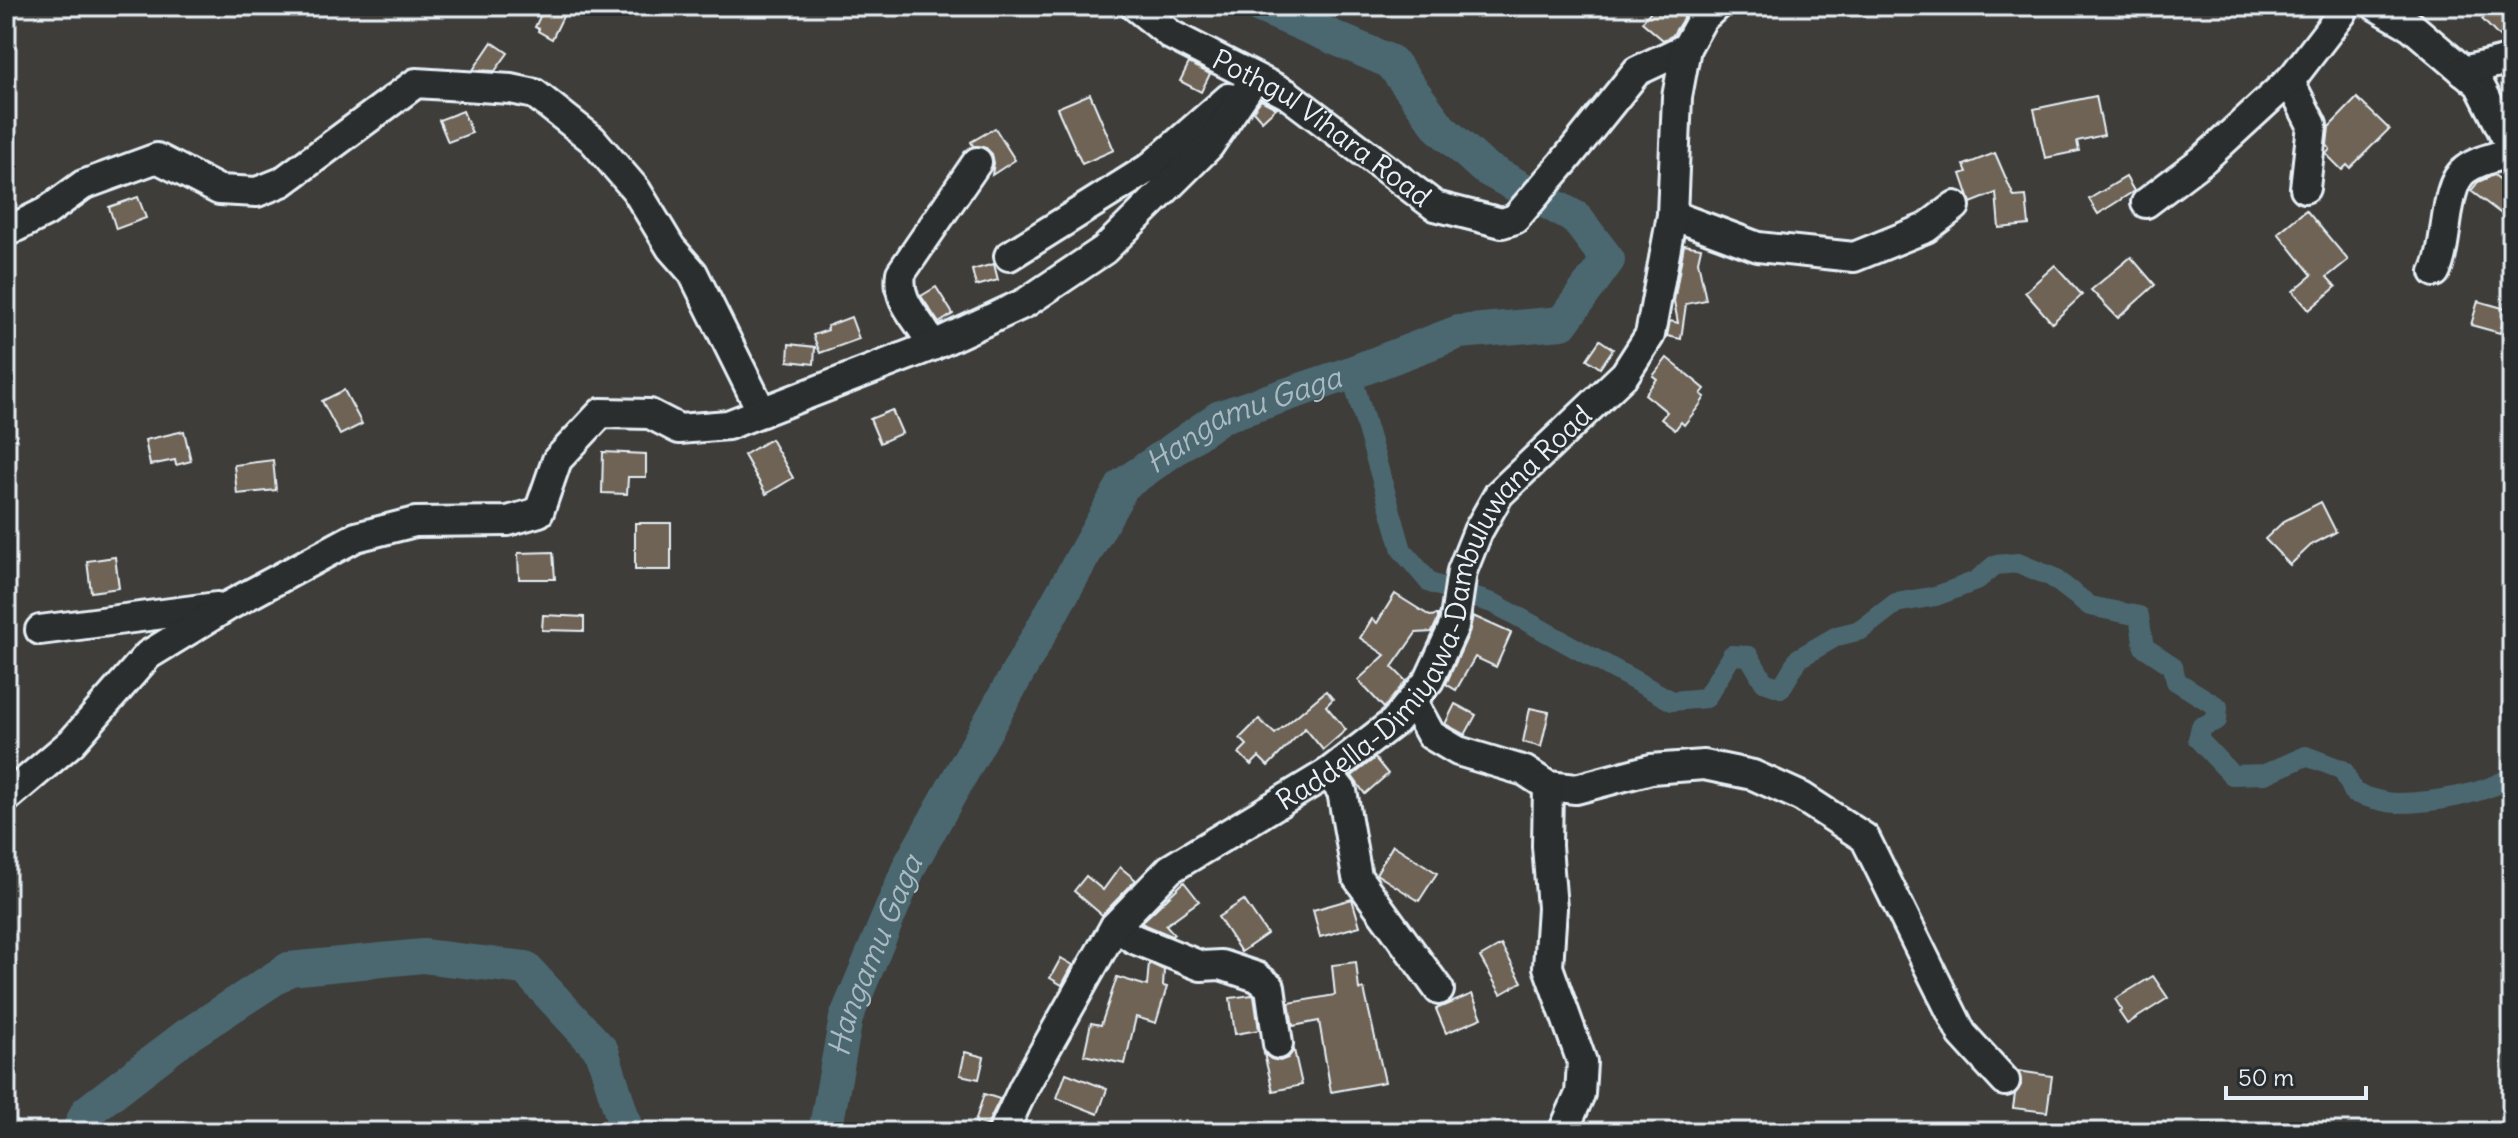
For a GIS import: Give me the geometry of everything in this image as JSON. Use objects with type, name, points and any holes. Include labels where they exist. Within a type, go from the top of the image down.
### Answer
[{"type":"street","name":"Pothgul Vihara Road","points":[[1135,6],[1171,35],[1287,94],[1435,206],[1502,223],[1515,219],[1637,71],[1686,48]]},
{"type":"street","name":"Raddella-Dimiyawa-Dambuluwana Road","points":[[1003,1132],[1024,1087],[1115,926],[1170,869],[1328,773],[1394,722],[1412,701],[1429,680],[1454,626],[1462,571],[1478,531],[1499,494],[1625,374],[1650,335],[1672,215],[1677,97],[1686,48],[1702,19],[1716,6]]},
{"type":"street","points":[[2146,203],[2204,159],[2293,77],[2342,13],[2342,6]]},
{"type":"street","points":[[2376,6],[2411,26],[2479,84],[2512,150],[2478,162],[2461,172],[2452,191],[2442,258],[2435,272]]},
{"type":"street","points":[[2463,71],[2512,59]]},
{"type":"street","points":[[2293,77],[2292,86],[2312,125],[2305,188]]},
{"type":"street","points":[[1009,256],[1149,168],[1255,78]]},
{"type":"street","points":[[6,798],[72,742],[148,655],[228,606],[356,537],[415,522],[508,521],[539,512],[557,460],[601,413],[650,414],[679,429],[728,425],[932,346],[1025,303],[1104,250],[1209,146],[1255,78]]},
{"type":"street","points":[[6,232],[46,212],[83,185],[157,158],[219,190],[257,192],[282,182],[416,83],[511,89],[535,94],[592,139],[636,190],[671,248],[693,273],[762,412]]},
{"type":"street","points":[[932,346],[926,330],[906,306],[899,287],[901,273],[977,162]]},
{"type":"street","points":[[1672,215],[1758,247],[1854,257],[1926,228],[1955,206]]},
{"type":"street","points":[[40,630],[228,606]]},
{"type":"street","points":[[1412,701],[1431,735],[1458,751],[1525,771],[1548,786],[1576,789],[1651,769],[1704,765],[1753,775],[1802,797],[1865,838],[1962,1034],[2005,1081]]},
{"type":"street","points":[[1328,773],[1342,791],[1357,877],[1439,990]]},
{"type":"street","points":[[1548,786],[1547,846],[1552,908],[1548,967],[1582,1062],[1580,1094],[1563,1132]]},
{"type":"street","points":[[1115,926],[1134,939],[1201,966],[1221,965],[1257,977],[1270,987],[1278,1044]]},
{"type":"building","points":[[545,6],[568,6],[552,39],[535,27]]},
{"type":"building","points":[[1655,6],[1691,6],[1672,36],[1663,40],[1642,22]]},
{"type":"building","points":[[2495,6],[2508,6],[2512,11],[2512,42],[2505,43],[2482,19]]},
{"type":"building","points":[[492,42],[508,53],[495,71],[473,70]]},
{"type":"building","points":[[1189,63],[1210,74],[1201,92],[1180,81]]},
{"type":"building","points":[[1090,94],[1114,150],[1082,164],[1057,108]]},
{"type":"building","points":[[2096,96],[2104,135],[2077,141],[2079,151],[2045,158],[2034,109]]},
{"type":"building","points":[[2357,98],[2389,129],[2350,168],[2347,165],[2342,170],[2326,154],[2330,149],[2327,145],[2329,127]]},
{"type":"building","points":[[1261,100],[1276,108],[1262,121],[1253,111]]},
{"type":"building","points":[[463,111],[472,133],[448,142],[439,120]]},
{"type":"building","points":[[995,128],[1015,160],[992,175],[992,154],[986,148],[973,146],[971,142]]},
{"type":"building","points":[[1995,153],[2014,197],[2026,196],[2029,225],[1999,228],[1996,193],[1971,203],[1961,174],[1967,172],[1964,165]]},
{"type":"building","points":[[2494,175],[2512,188],[2512,222],[2471,191],[2478,182]]},
{"type":"building","points":[[2126,177],[2134,191],[2098,214],[2089,199]]},
{"type":"building","points":[[138,197],[146,218],[116,229],[109,207]]},
{"type":"building","points":[[2306,210],[2348,260],[2327,277],[2336,287],[2309,310],[2293,291],[2312,275],[2278,233]]},
{"type":"building","points":[[1684,245],[1701,248],[1698,261],[1706,300],[1686,304],[1681,339],[1667,336],[1670,321],[1678,323],[1674,301]]},
{"type":"building","points":[[2131,257],[2155,285],[2118,318],[2091,290]]},
{"type":"building","points":[[994,264],[998,280],[976,286],[972,270]]},
{"type":"building","points":[[2055,265],[2082,295],[2052,323],[2025,292]]},
{"type":"building","points":[[936,287],[953,314],[939,323],[921,296]]},
{"type":"building","points":[[2478,301],[2506,309],[2500,333],[2471,325]]},
{"type":"building","points":[[851,317],[859,339],[820,353],[813,335]]},
{"type":"building","points":[[1600,340],[1613,349],[1600,368],[1587,359]]},
{"type":"building","points":[[789,344],[815,347],[814,364],[788,361]]},
{"type":"building","points":[[1667,358],[1705,389],[1701,394],[1705,397],[1699,406],[1684,425],[1681,422],[1675,430],[1661,419],[1667,412],[1645,394],[1657,379],[1653,376]]},
{"type":"building","points":[[344,390],[362,424],[340,435],[322,401]]},
{"type":"building","points":[[892,410],[902,433],[880,443],[870,419]]},
{"type":"building","points":[[184,431],[191,461],[176,465],[175,460],[150,465],[145,440]]},
{"type":"building","points":[[771,439],[793,478],[766,494],[744,455]]},
{"type":"building","points":[[603,452],[646,454],[646,477],[628,477],[627,494],[602,493]]},
{"type":"building","points":[[273,460],[276,490],[237,494],[234,465]]},
{"type":"building","points":[[2321,502],[2336,532],[2311,545],[2290,565],[2265,539],[2284,521]]},
{"type":"building","points":[[635,523],[671,523],[671,570],[635,570]]},
{"type":"building","points":[[553,552],[555,579],[519,579],[518,553]]},
{"type":"building","points":[[115,557],[119,588],[91,592],[87,561]]},
{"type":"building","points":[[1395,594],[1430,616],[1438,615],[1438,619],[1432,632],[1416,633],[1392,667],[1406,681],[1384,708],[1358,680],[1385,655],[1360,638],[1372,619],[1377,623]]},
{"type":"building","points":[[543,615],[584,617],[584,631],[542,630]]},
{"type":"building","points":[[1473,616],[1511,633],[1496,667],[1475,657],[1456,690],[1446,684],[1469,633]]},
{"type":"building","points":[[1326,691],[1333,699],[1326,706],[1346,730],[1323,750],[1305,728],[1268,766],[1259,757],[1251,765],[1239,753],[1247,745],[1240,738],[1259,719],[1275,734]]},
{"type":"building","points":[[1455,704],[1476,715],[1465,735],[1445,724]]},
{"type":"building","points":[[1530,708],[1549,712],[1541,747],[1523,742]]},
{"type":"building","points":[[1375,758],[1388,774],[1365,794],[1352,776]]},
{"type":"building","points":[[1393,845],[1437,873],[1419,901],[1376,874]]},
{"type":"building","points":[[1120,867],[1136,880],[1102,915],[1074,891],[1086,876],[1103,890]]},
{"type":"building","points":[[1184,882],[1199,901],[1166,925],[1174,934],[1172,936],[1141,923]]},
{"type":"building","points":[[1352,899],[1360,926],[1320,937],[1313,910]]},
{"type":"building","points":[[1244,900],[1267,934],[1241,952],[1218,917]]},
{"type":"building","points":[[1501,945],[1522,982],[1501,994],[1480,957]]},
{"type":"building","points":[[1061,958],[1073,965],[1062,985],[1050,978]]},
{"type":"building","points":[[1356,962],[1359,990],[1364,989],[1385,1082],[1331,1092],[1319,1021],[1293,1026],[1289,1003],[1335,995],[1332,965]]},
{"type":"building","points":[[1149,963],[1164,970],[1163,986],[1167,987],[1156,1023],[1136,1017],[1125,1064],[1084,1055],[1091,1023],[1101,1025],[1117,977],[1147,986]]},
{"type":"building","points":[[2153,976],[2168,998],[2127,1024],[2115,999]]},
{"type":"building","points":[[1472,994],[1482,1018],[1446,1033],[1436,1009]]},
{"type":"building","points":[[1252,995],[1259,1030],[1235,1034],[1230,998]]},
{"type":"building","points":[[1294,1050],[1302,1085],[1273,1091],[1264,1054],[1280,1061],[1288,1058]]},
{"type":"building","points":[[965,1052],[984,1057],[979,1079],[960,1075]]},
{"type":"building","points":[[2018,1071],[2052,1076],[2047,1112],[2013,1108],[2015,1094],[2021,1085]]},
{"type":"building","points":[[1066,1073],[1107,1089],[1098,1114],[1057,1098]]},
{"type":"building","points":[[984,1094],[1000,1099],[987,1125],[975,1122]]},
{"type":"waterway","name":"Hangamu Gaga","points":[[825,1132],[846,1018],[910,865],[1123,485],[1220,417],[1351,373],[1459,332],[1562,323],[1608,260],[1576,218],[1483,167],[1440,128],[1391,62],[1260,6]]},
{"type":"waterway","points":[[1351,373],[1402,550],[1430,583],[1495,604],[1672,701],[1706,698],[1732,655],[1749,656],[1764,682],[1781,688],[1799,658],[1837,636],[1861,630],[1896,603],[1936,596],[1976,581],[1995,565],[2018,563],[2052,577],[2090,606],[2139,616],[2144,647],[2173,666],[2176,681],[2218,707],[2217,720],[2201,727],[2198,739],[2232,775],[2265,774],[2306,756],[2343,770],[2354,793],[2397,803],[2456,797],[2487,788],[2512,776]]},
{"type":"waterway","name":"Hangamu Gaga","points":[[78,1132],[87,1112],[186,1036],[289,969],[423,956],[525,968],[602,1051],[627,1132]]}]
